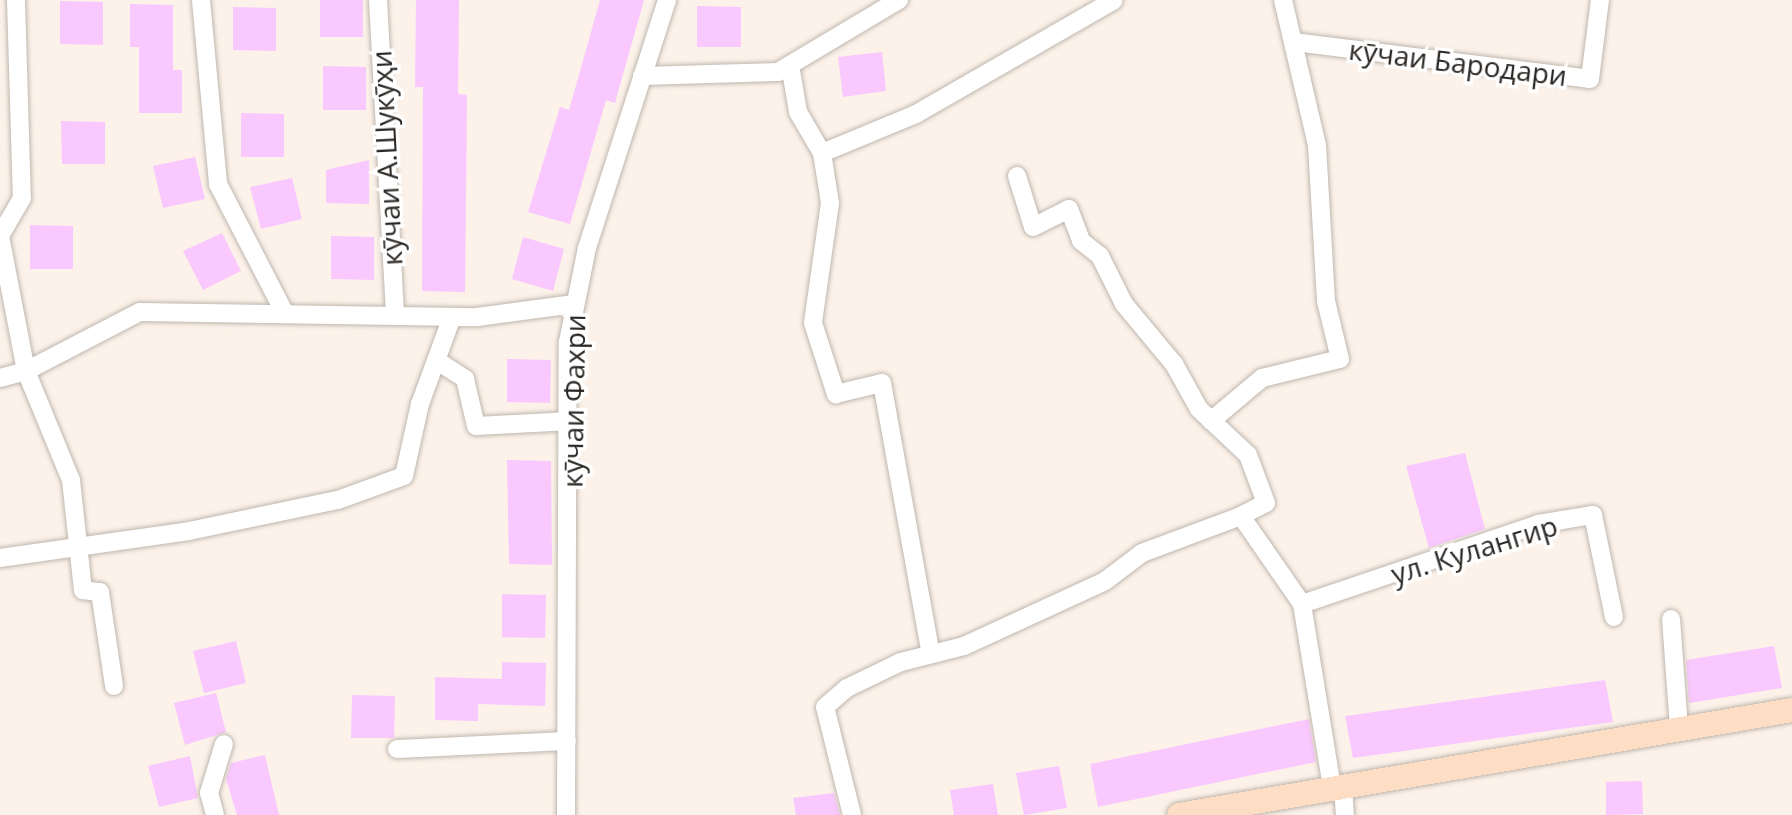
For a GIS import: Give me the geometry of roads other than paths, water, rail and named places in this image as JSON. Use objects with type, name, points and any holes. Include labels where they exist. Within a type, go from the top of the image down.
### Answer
[{"type":"main road","points":[[1179,815],[1792,710]]},
{"type":"street","points":[[16,0],[22,198],[0,236],[26,371],[71,480],[83,590],[100,592],[114,686]]},
{"type":"street","points":[[201,0],[218,184],[284,312]]},
{"type":"street","name":"кӯчаи А.Шукӯҳи","points":[[378,0],[395,315]]},
{"type":"street","name":"кӯчаи Фахри","points":[[566,815],[571,421],[568,342],[574,304],[667,0]]},
{"type":"street","points":[[642,76],[778,72],[899,0]]},
{"type":"street","points":[[822,153],[916,114],[1114,0]]},
{"type":"street","points":[[1211,421],[1262,378],[1340,359],[1326,301],[1317,145],[1283,0]]},
{"type":"street","name":"кӯчаи Бародари","points":[[1294,42],[1590,79],[1600,0]]},
{"type":"street","points":[[790,65],[798,112],[822,153],[830,203],[813,323],[836,394],[882,383],[931,654]]},
{"type":"street","points":[[852,815],[825,707],[847,688],[931,654],[964,646],[1105,581],[1142,553],[1241,516],[1266,503],[1248,455],[1211,421],[1174,364],[1124,304],[1100,256],[1081,241],[1069,209],[1033,227],[1017,176]]},
{"type":"street","points":[[0,378],[26,371],[140,312],[452,317],[574,304]]},
{"type":"street","points":[[0,558],[79,548],[338,500],[404,476],[436,360],[452,317]]},
{"type":"street","points":[[436,360],[465,379],[476,426],[571,421]]},
{"type":"street","name":"ул. Кулангир","points":[[1302,604],[1538,524],[1593,515],[1614,617]]},
{"type":"street","points":[[1241,516],[1302,604],[1345,815]]},
{"type":"street","points":[[1671,619],[1679,728]]},
{"type":"street","points":[[397,749],[567,741]]},
{"type":"street","points":[[215,815],[209,793],[224,744]]}]
